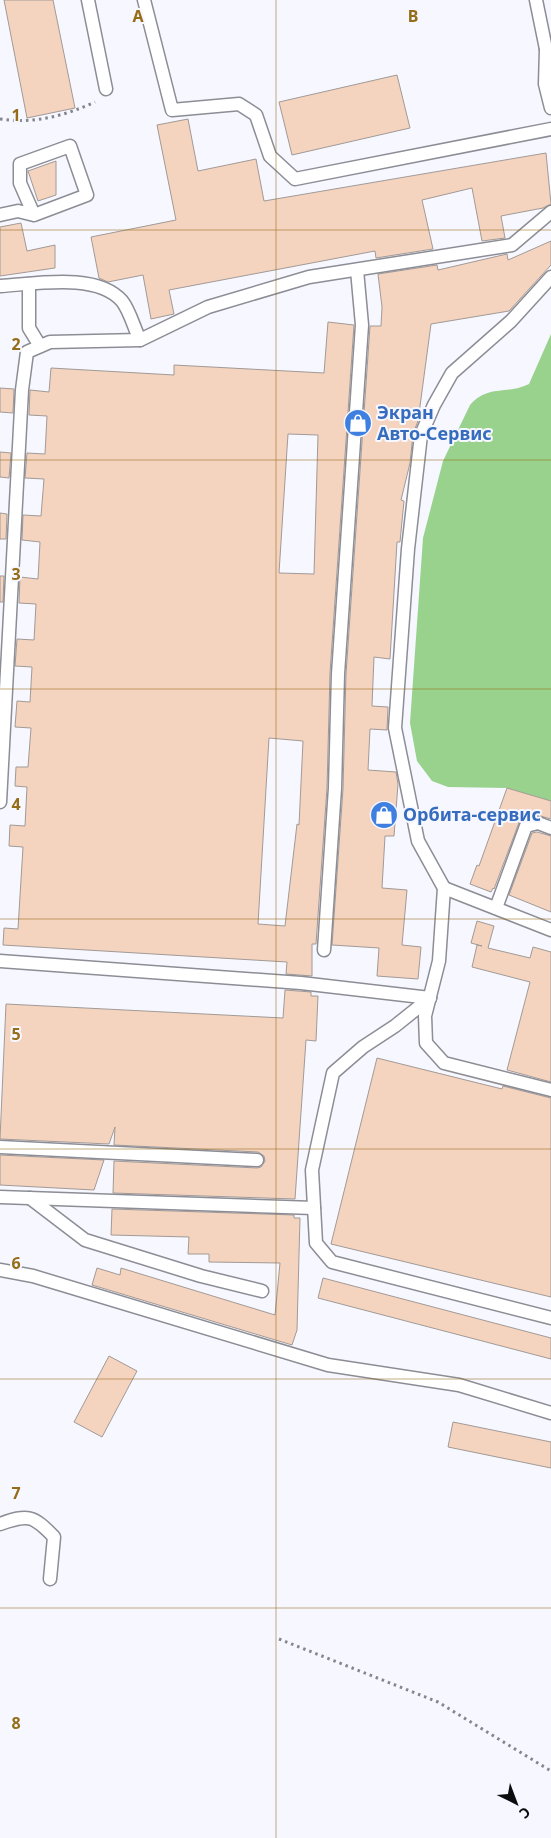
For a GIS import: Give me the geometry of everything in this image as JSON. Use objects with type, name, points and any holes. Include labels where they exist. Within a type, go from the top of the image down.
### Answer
[{"type":"lane","points":[[88,0],[106,89]]},
{"type":"lane","points":[[144,0],[172,110],[239,104],[256,115],[270,156],[295,179],[551,129]]},
{"type":"lane","points":[[536,0],[549,49],[545,84],[551,108]]},
{"type":"lane","points":[[0,215],[18,211],[34,215],[87,195],[70,146],[20,164],[20,183],[34,215]]},
{"type":"lane","points":[[0,802],[22,390],[27,352],[50,342],[140,340],[208,307],[309,277],[512,245],[551,212]]},
{"type":"lane","points":[[324,950],[335,788],[338,674],[362,325],[357,270]]},
{"type":"lane","points":[[551,277],[511,321],[452,373],[420,435],[408,549],[395,728],[418,841],[444,888],[439,961],[425,1016],[426,1043],[444,1063],[551,1090]]},
{"type":"lane","points":[[0,286],[82,282],[110,290],[123,302],[140,340]]},
{"type":"lane","points":[[29,284],[29,328],[40,346]]},
{"type":"lane","points":[[496,908],[526,826],[538,823],[551,828]]},
{"type":"lane","points":[[444,888],[551,930]]},
{"type":"lane","points":[[0,962],[301,983],[430,998]]},
{"type":"lane","points":[[430,998],[396,1026],[363,1048],[334,1074],[312,1170],[316,1242],[332,1262],[551,1318]]},
{"type":"lane","points":[[0,1147],[257,1160]]},
{"type":"lane","points":[[0,1197],[314,1208]]},
{"type":"lane","points":[[30,1198],[85,1240],[200,1276],[262,1291]]},
{"type":"lane","points":[[0,1270],[33,1276],[328,1365],[459,1385],[551,1413]]},
{"type":"lane","points":[[0,1524],[21,1516],[40,1522],[54,1537],[50,1578]]},
{"type":"path","points":[[0,119],[17,121],[62,116],[94,102],[106,89]]},
{"type":"path","points":[[279,1639],[438,1702],[551,1771]]},
{"type":"green space","points":[[551,334],[551,801],[507,788],[448,787],[432,781],[417,761],[410,723],[423,538],[443,461],[470,405],[484,394],[529,384]]},
{"type":"building","points":[[4,0],[53,0],[75,108],[27,118]]},
{"type":"building","points":[[397,75],[410,128],[292,155],[279,102]]},
{"type":"building","points":[[188,119],[198,171],[256,159],[264,201],[546,153],[551,204],[543,208],[501,216],[505,238],[482,241],[472,188],[422,200],[433,249],[376,258],[375,251],[169,290],[174,314],[151,319],[143,275],[108,282],[99,278],[91,237],[176,220],[157,125]]},
{"type":"building","points":[[56,161],[56,195],[38,201],[28,171]]},
{"type":"building","points":[[21,223],[27,251],[55,245],[55,268],[0,276],[0,227]]},
{"type":"building","points":[[551,241],[551,265],[509,311],[431,324],[418,421],[413,434],[410,463],[401,500],[404,501],[400,542],[397,542],[390,659],[374,657],[372,706],[388,707],[387,730],[370,729],[368,770],[396,772],[398,784],[394,836],[385,836],[382,888],[407,890],[402,945],[421,947],[418,979],[377,976],[379,948],[332,945],[343,789],[346,674],[370,326],[381,326],[382,307],[378,274],[437,265],[438,270],[507,254],[508,260]]},
{"type":"building","points":[[328,322],[354,325],[330,673],[327,788],[316,944],[312,944],[312,976],[286,974],[287,962],[3,945],[4,928],[18,929],[23,847],[9,846],[10,825],[25,826],[27,787],[15,786],[16,767],[28,767],[31,728],[15,727],[17,701],[30,702],[32,667],[15,666],[17,639],[34,640],[36,604],[19,603],[20,577],[38,579],[40,542],[22,540],[23,515],[41,516],[44,479],[25,478],[27,453],[45,454],[47,416],[29,415],[30,390],[49,392],[51,368],[174,375],[174,365],[324,373]],"holes":[[[288,434],[318,435],[314,574],[279,573]],[[269,738],[303,741],[299,825],[297,824],[285,926],[258,924]]]},
{"type":"building","points":[[0,388],[14,389],[13,413],[0,412]]},
{"type":"building","points":[[0,452],[11,453],[9,478],[0,477]]},
{"type":"building","points":[[0,513],[7,514],[6,539],[0,539]]},
{"type":"building","points":[[0,576],[4,576],[3,602],[0,602]]},
{"type":"building","points":[[507,788],[551,801],[551,819],[537,815],[520,820],[494,889],[491,892],[470,884],[477,865],[479,866]]},
{"type":"building","points":[[537,832],[551,836],[551,912],[509,895],[532,833]]},
{"type":"building","points":[[477,921],[494,926],[488,948],[530,958],[533,947],[551,952],[551,1082],[507,1070],[530,982],[472,967],[477,945],[482,946],[471,943]]},
{"type":"building","points":[[285,990],[311,992],[311,996],[318,996],[316,1041],[306,1040],[295,1199],[113,1193],[114,1161],[257,1168],[261,1167],[265,1161],[264,1156],[258,1152],[114,1145],[115,1127],[109,1144],[0,1139],[6,1004],[283,1018]]},
{"type":"building","points":[[377,1058],[502,1089],[503,1086],[551,1098],[551,1297],[331,1244]]},
{"type":"building","points":[[0,1155],[104,1160],[94,1190],[0,1185]]},
{"type":"building","points":[[112,1209],[294,1215],[294,1218],[300,1218],[297,1330],[292,1345],[92,1285],[97,1268],[120,1275],[121,1268],[275,1315],[280,1263],[209,1262],[209,1254],[188,1254],[189,1237],[111,1235]]},
{"type":"building","points":[[323,1278],[551,1338],[551,1359],[318,1298]]},
{"type":"building","points":[[109,1356],[137,1371],[102,1437],[74,1422]]},
{"type":"building","points":[[453,1422],[551,1442],[551,1468],[448,1447]]},
{"type":"place","name":"Экран Авто-Сервис","points":[[358,423]]},
{"type":"place","name":"Орбита-сервис","points":[[384,815]]}]
